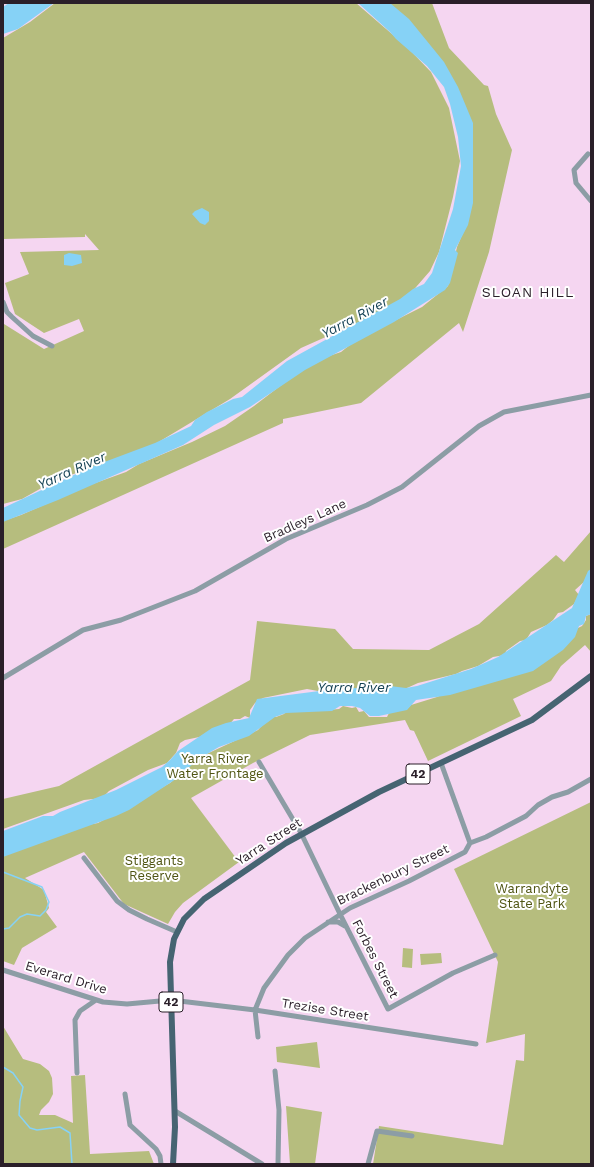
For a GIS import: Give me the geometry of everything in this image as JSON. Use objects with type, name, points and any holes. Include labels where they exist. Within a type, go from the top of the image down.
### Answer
[{"type":"main road","name":"Yarra Street","points":[[173,1164],[174,1111],[170,951],[177,932],[184,919],[204,899],[301,833],[380,792],[532,720],[591,676]]},
{"type":"street","points":[[588,154],[574,170],[574,178],[576,183],[591,201]]},
{"type":"street","points":[[3,302],[7,312],[33,336],[52,346]]},
{"type":"street","name":"Bradleys Lane","points":[[3,678],[83,630],[121,620],[195,591],[286,539],[367,505],[402,487],[479,426],[504,412],[591,395]]},
{"type":"street","name":"Forbes Street","points":[[259,762],[301,833],[388,1009],[453,973],[495,955]]},
{"type":"street","points":[[441,763],[470,843]]},
{"type":"street","name":"Brackenbury Street","points":[[258,1037],[255,1010],[264,988],[288,955],[305,938],[340,914],[465,852],[470,843],[486,837],[526,816],[538,805],[552,797],[568,792],[591,779]]},
{"type":"street","points":[[84,858],[117,901],[129,910],[177,932]]},
{"type":"street","points":[[328,922],[338,922],[346,926]]},
{"type":"street","name":"Everard Drive","points":[[3,970],[96,1000],[127,1004],[171,1000]]},
{"type":"street","points":[[77,1072],[75,1020],[80,1011],[96,1000]]},
{"type":"street","name":"Trezise Street","points":[[171,1000],[255,1010],[476,1044]]},
{"type":"street","points":[[275,1071],[279,1110],[278,1164]]},
{"type":"street","points":[[125,1094],[130,1124],[134,1130],[156,1149],[160,1156],[161,1164]]},
{"type":"street","points":[[174,1111],[262,1164]]},
{"type":"street","points":[[368,1164],[377,1131],[412,1136]]},
{"type":"green space","points":[[55,3],[356,3],[407,47],[431,72],[449,108],[460,161],[453,197],[439,252],[430,271],[410,294],[393,307],[301,348],[230,399],[152,446],[54,481],[22,499],[3,504],[3,320],[4,324],[44,349],[84,331],[79,319],[44,333],[15,314],[5,283],[29,274],[20,252],[99,250],[85,234],[85,237],[3,239],[3,38],[30,22]]},
{"type":"green space","points":[[383,3],[432,3],[449,48],[484,85],[488,86],[496,114],[512,150],[489,252],[463,332],[459,323],[361,403],[283,419],[283,423],[3,549],[3,521],[21,515],[87,486],[126,472],[139,464],[192,442],[225,426],[297,373],[326,357],[341,352],[356,340],[422,307],[448,286],[457,247],[462,235],[464,105]]},
{"type":"green space","points":[[591,531],[591,570],[585,581],[575,590],[579,595],[574,604],[563,612],[558,613],[547,625],[531,632],[526,640],[520,641],[506,651],[505,655],[493,657],[478,666],[456,674],[418,683],[407,688],[369,693],[346,688],[332,690],[325,688],[318,691],[307,689],[263,698],[255,703],[250,710],[250,718],[245,716],[240,719],[234,719],[228,726],[204,736],[185,740],[180,743],[176,753],[167,763],[148,770],[109,791],[102,798],[84,800],[3,829],[3,799],[59,786],[250,680],[257,621],[335,629],[353,649],[429,650],[479,624],[556,555],[564,562]]},
{"type":"green space","points":[[591,614],[591,652],[585,645],[561,666],[551,681],[513,699],[521,716],[428,761],[414,731],[410,730],[405,720],[310,735],[253,763],[191,798],[239,862],[183,903],[175,912],[168,924],[124,904],[84,852],[25,878],[44,890],[49,908],[46,912],[57,927],[22,948],[14,965],[3,961],[3,855],[82,826],[98,823],[170,783],[198,758],[258,730],[273,716],[276,717],[284,714],[289,707],[315,711],[339,709],[343,706],[352,708],[356,707],[359,712],[364,711],[369,717],[387,717],[389,713],[408,708],[411,705],[437,697],[582,626],[586,620],[586,616]]},
{"type":"green space","name":"Warrandyte State Park","points":[[591,802],[591,1164],[373,1164],[379,1126],[503,1145],[516,1060],[524,1061],[525,1034],[486,1043],[498,962],[454,869]]},
{"type":"green space","points":[[403,948],[413,949],[412,968],[402,967]]},
{"type":"green space","points":[[441,953],[442,963],[421,965],[420,954]]},
{"type":"green space","points":[[3,1026],[23,1059],[40,1064],[49,1071],[52,1078],[53,1094],[39,1115],[55,1115],[73,1123],[71,1076],[85,1075],[90,1154],[149,1151],[154,1164],[3,1164]]},
{"type":"green space","points":[[317,1042],[320,1068],[277,1062],[276,1047]]},
{"type":"green space","points":[[286,1106],[322,1112],[315,1164],[290,1164]]},
{"type":"water","points":[[9,3],[54,3],[18,29],[3,34],[3,7]]},
{"type":"water","points":[[358,3],[390,3],[409,19],[444,62],[458,87],[473,123],[473,203],[468,225],[455,250],[458,253],[450,283],[445,290],[394,322],[305,370],[250,407],[214,425],[183,445],[58,500],[3,522],[3,508],[91,467],[155,443],[191,426],[195,420],[207,412],[233,399],[242,397],[287,361],[400,299],[413,289],[424,284],[432,273],[453,209],[461,166],[458,137],[450,104],[444,87],[427,66]]},
{"type":"water","points":[[202,208],[209,212],[209,221],[205,225],[200,223],[192,214]]},
{"type":"water","points":[[69,253],[81,255],[82,263],[72,266],[64,265],[64,255]]},
{"type":"water","points":[[591,569],[591,614],[586,616],[584,624],[579,626],[575,637],[563,650],[533,671],[450,695],[416,700],[407,710],[379,716],[370,716],[360,708],[352,706],[340,706],[332,711],[286,713],[275,717],[249,736],[219,747],[200,758],[173,781],[129,810],[3,857],[3,831],[43,816],[53,816],[116,790],[162,767],[178,751],[212,728],[249,718],[257,699],[335,689],[355,688],[374,691],[390,686],[406,688],[471,669],[498,657],[572,608],[588,571]]},
{"type":"waterway","points":[[3,872],[42,887],[49,902],[46,910],[40,916],[27,914],[20,917],[9,928],[3,929]]},
{"type":"waterway","points":[[3,1067],[13,1073],[23,1087],[19,1115],[30,1128],[37,1130],[60,1127],[70,1133],[72,1164]]},
{"type":"district","name":"SLOAN HILL","points":[[528,293]]},
{"type":"water label","name":"Yarra River","points":[[355,318]]},
{"type":"water label","name":"Yarra River","points":[[72,471]]},
{"type":"water label","name":"Yarra River","points":[[354,688]]},
{"type":"park label","name":"Yarra River Water Frontage","points":[[215,766]]},
{"type":"park label","name":"Stiggants Reserve","points":[[154,868]]}]
